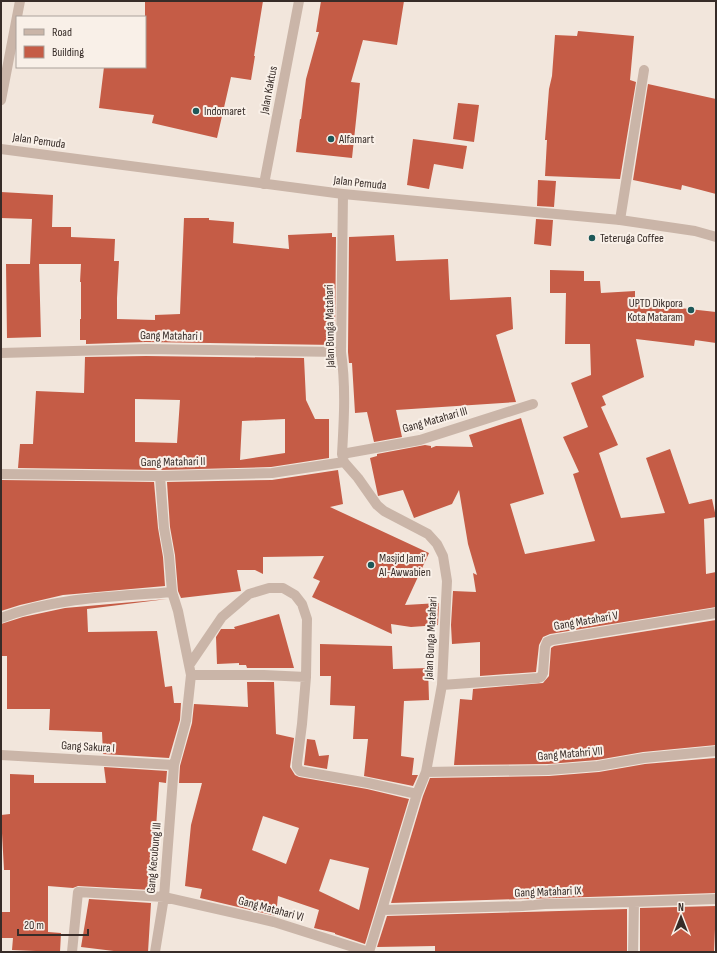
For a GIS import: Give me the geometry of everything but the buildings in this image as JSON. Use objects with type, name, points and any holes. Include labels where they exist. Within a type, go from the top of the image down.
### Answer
[{"type":"street","points":[[17,16],[20,1]]},
{"type":"street","name":"Jalan Kaktus","points":[[264,184],[299,1]]},
{"type":"street","points":[[1,100],[16,22]]},
{"type":"street","points":[[620,220],[644,70]]},
{"type":"street","name":"Jalan Pemuda","points":[[1,149],[342,194],[620,220],[695,231],[716,236]]},
{"type":"street","name":"Jalan Bunga Matahari","points":[[342,194],[341,352],[344,369],[343,458],[371,497],[384,511],[428,534],[437,544],[443,556],[447,581],[442,685],[426,772],[417,794],[369,952]]},
{"type":"street","name":"Gang Matahari I","points":[[1,353],[146,349],[341,352]]},
{"type":"street","name":"Gang Matahari III","points":[[343,458],[420,440],[533,404]]},
{"type":"street","name":"Gang Matahari II","points":[[1,474],[160,476],[272,473],[343,458]]},
{"type":"street","name":"Gang Kecubung III","points":[[155,952],[164,897],[174,765],[186,721],[191,675],[190,664],[178,611],[172,592],[169,556],[164,528],[160,476]]},
{"type":"street","points":[[190,664],[222,618],[249,594],[269,588],[283,588],[295,595],[302,604],[307,619],[306,677],[302,724],[296,763],[297,767],[300,771],[368,782],[417,794]]},
{"type":"street","points":[[1,618],[18,612],[59,603],[172,592]]},
{"type":"street","name":"Gang Matahari V","points":[[442,685],[538,678],[541,677],[543,673],[545,647],[547,642],[552,640],[716,612]]},
{"type":"street","points":[[191,675],[264,675],[306,677]]},
{"type":"street","name":"Gang Matahri VII","points":[[426,772],[555,770],[598,766],[644,758],[716,751]]},
{"type":"street","name":"Gang Sakura I","points":[[1,755],[174,765]]},
{"type":"street","name":"Gang Matahari VI","points":[[72,952],[78,892],[164,897],[274,922],[369,952]]},
{"type":"street","name":"Gang Matahari IX","points":[[382,910],[716,899]]},
{"type":"street","points":[[633,952],[634,902]]},
{"type":"place","name":"Indomaret","points":[[196,111]]},
{"type":"place","name":"Alfamart","points":[[331,139]]},
{"type":"place","name":"Teteruga Coffee","points":[[592,238]]},
{"type":"place","name":"UPTD Dikpora Kota Mataram","points":[[691,310]]},
{"type":"place","name":"Masjid Jami' Al-Awwabien","points":[[371,565]]}]
